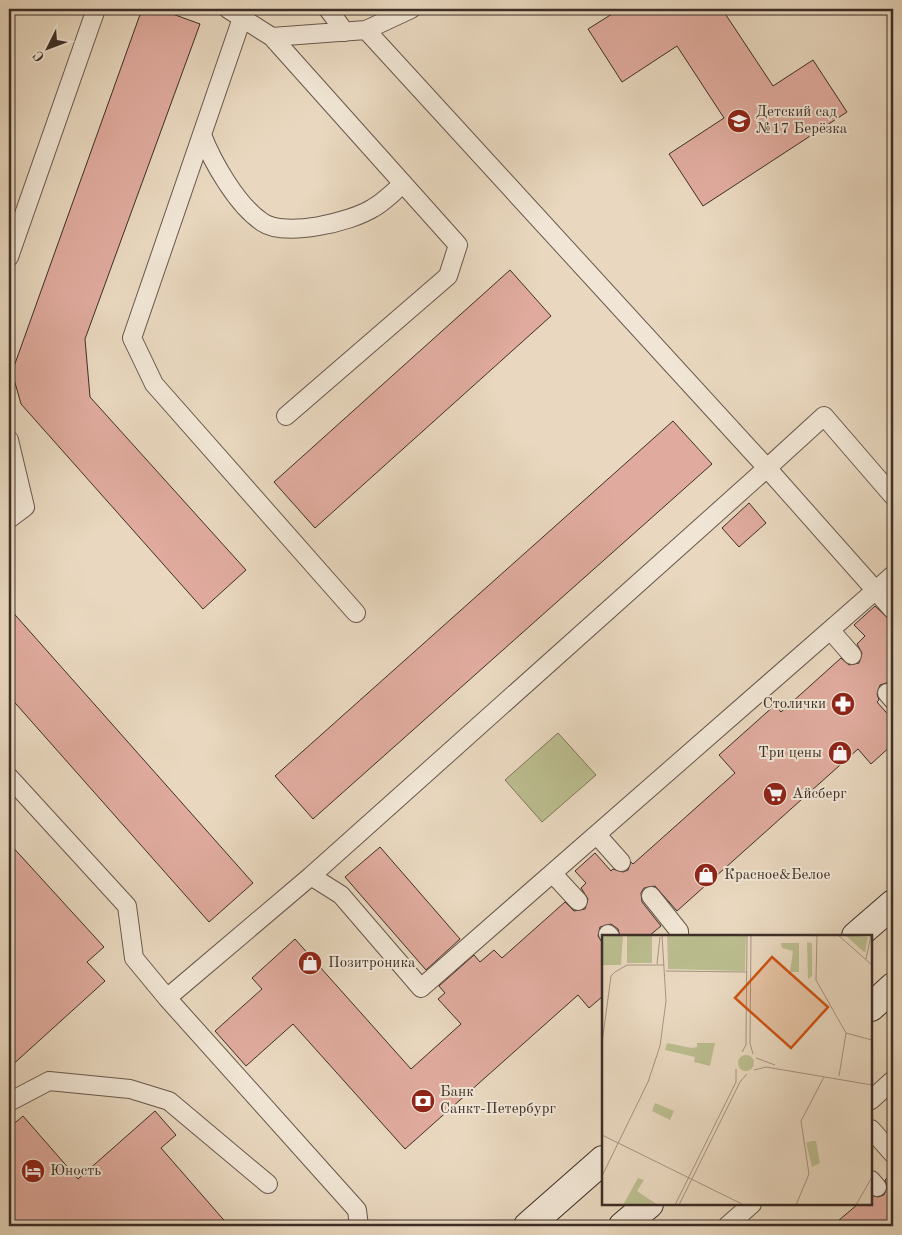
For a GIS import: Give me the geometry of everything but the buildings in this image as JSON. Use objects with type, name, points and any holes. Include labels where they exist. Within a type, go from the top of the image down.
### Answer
[{"type":"main road","points":[[857,935],[893,904]]},
{"type":"main road","points":[[872,1006],[893,987]]},
{"type":"main road","points":[[528,1226],[602,1161]]},
{"type":"main road","points":[[623,1226],[648,1205]]},
{"type":"lane","points":[[9,257],[96,9]]},
{"type":"lane","points":[[328,9],[345,32]]},
{"type":"lane","points":[[272,38],[366,30],[412,9]]},
{"type":"lane","points":[[286,416],[448,276],[458,245],[272,38],[235,13],[202,135],[132,338],[154,384],[356,613]]},
{"type":"lane","points":[[366,30],[767,468],[893,610]]},
{"type":"lane","points":[[202,135],[209,151],[240,202],[264,223],[285,229],[328,225],[372,209],[403,184]]},
{"type":"lane","points":[[168,998],[311,876],[824,416],[893,496]]},
{"type":"lane","points":[[9,440],[25,507],[9,519]]},
{"type":"lane","points":[[311,876],[340,895],[421,988],[893,575]]},
{"type":"lane","points":[[830,631],[852,655]]},
{"type":"lane","points":[[9,777],[127,906],[134,958],[357,1210],[359,1226]]},
{"type":"lane","points":[[597,835],[621,862]]},
{"type":"lane","points":[[553,874],[578,901]]},
{"type":"lane","points":[[651,896],[679,930],[679,935]]},
{"type":"lane","points":[[872,1099],[893,1080]]},
{"type":"lane","points":[[9,1102],[49,1081],[130,1089],[169,1101],[268,1184]]},
{"type":"lane","points":[[872,1130],[893,1154]]},
{"type":"lane","points":[[727,1226],[751,1205]]},
{"type":"green space","points":[[558,733],[596,775],[542,822],[505,780]]},
{"type":"place","name":"Детский сад №17 Берёзка","points":[[739,121]]},
{"type":"place","name":"Столички","points":[[843,704]]},
{"type":"place","name":"Три цены","points":[[840,753]]},
{"type":"place","name":"Айсберг","points":[[775,794]]},
{"type":"place","name":"Красное&Белое","points":[[706,875]]},
{"type":"place","name":"Позитроника","points":[[310,963]]},
{"type":"place","name":"Банк Санкт-Петербург","points":[[423,1101]]},
{"type":"place","name":"Юность","points":[[33,1171]]}]
